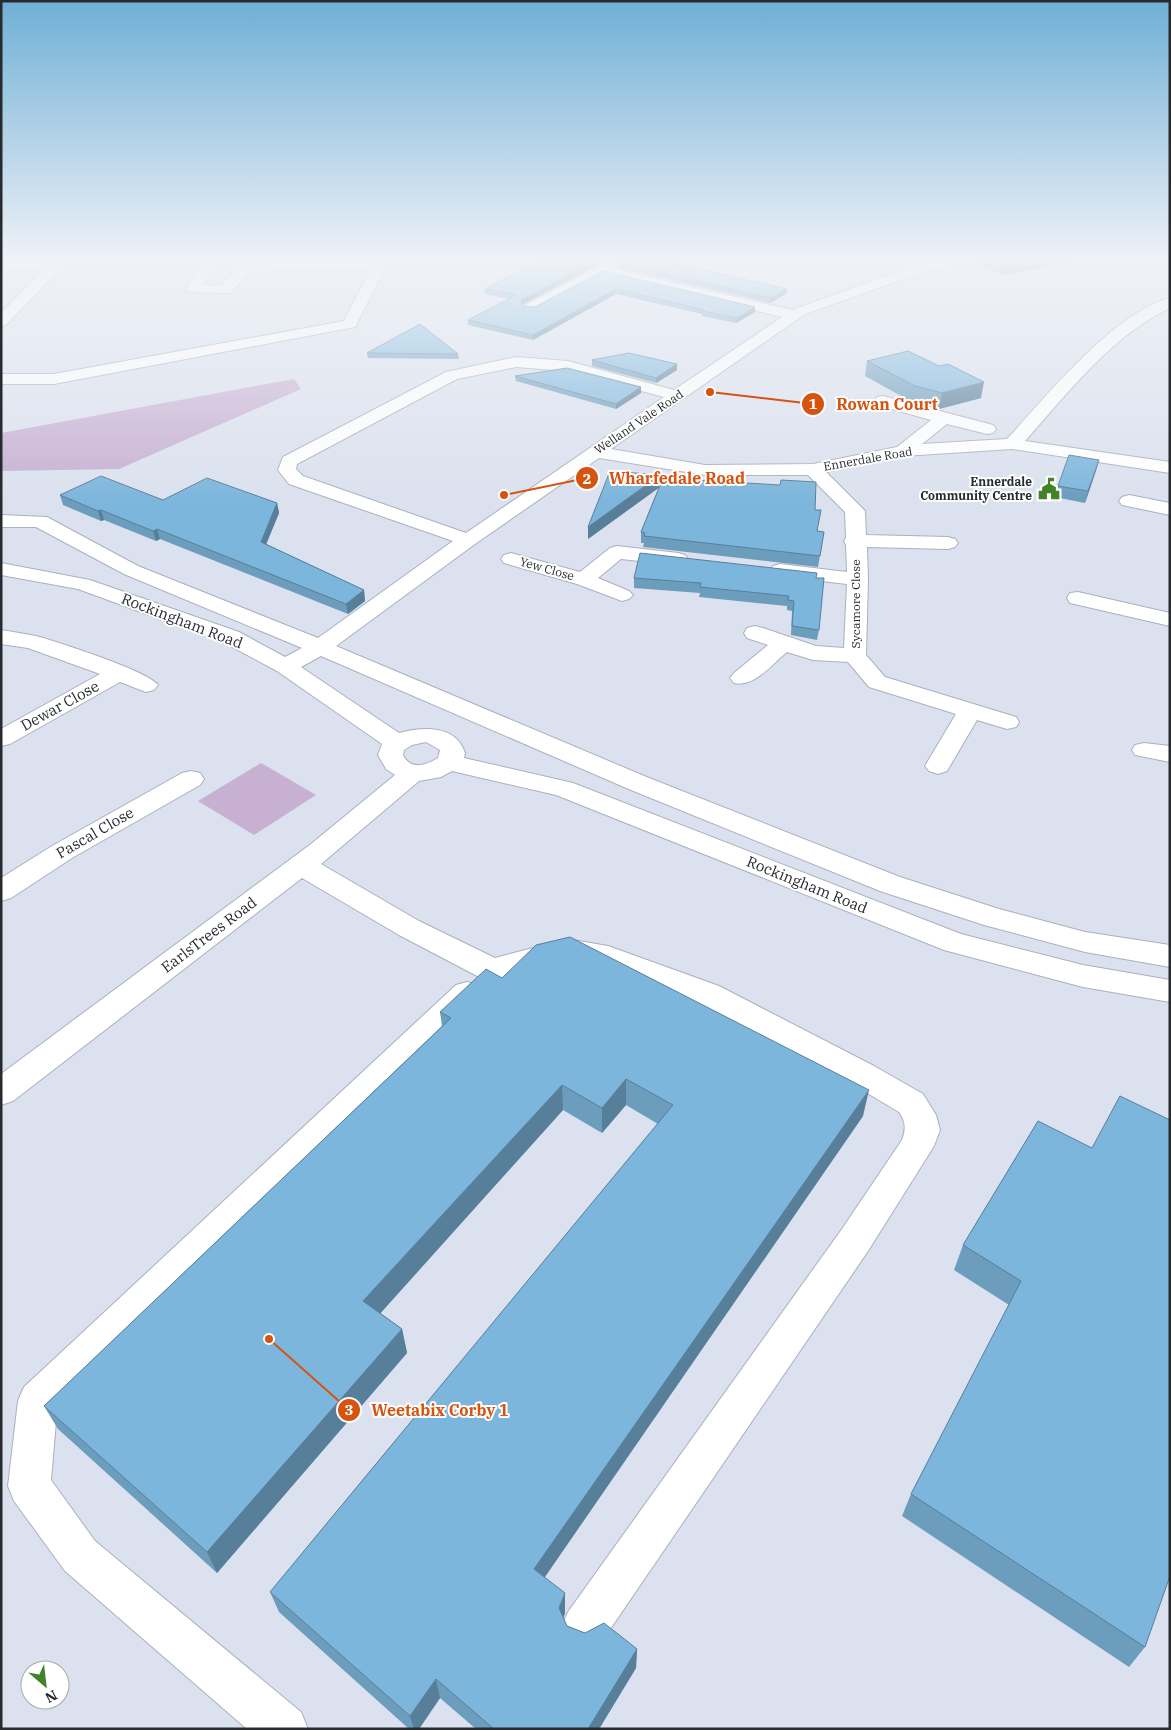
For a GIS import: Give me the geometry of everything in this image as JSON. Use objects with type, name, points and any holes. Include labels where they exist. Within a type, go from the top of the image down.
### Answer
[{"type":"street","points":[[1,379],[54,379],[271,339]]},
{"type":"street","name":"Welland Vale Road","points":[[285,666],[320,647],[468,540],[760,339]]},
{"type":"street","points":[[1012,444],[1114,339]]},
{"type":"street","points":[[468,540],[296,480],[286,470],[290,461],[452,375],[516,362],[568,366],[677,396]]},
{"type":"street","points":[[883,401],[986,429]]},
{"type":"street","points":[[903,451],[944,418]]},
{"type":"street","name":"Ennerdale Road","points":[[596,452],[705,470],[813,469],[903,451],[1012,444],[1170,468]]},
{"type":"street","name":"Sycamore Close","points":[[813,469],[855,511],[854,541],[858,579],[855,656],[877,682],[1007,722]]},
{"type":"street","points":[[1129,501],[1170,509]]},
{"type":"street","points":[[1,521],[40,521],[131,570],[320,647],[640,784],[890,884],[994,918],[1085,942],[1170,956]]},
{"type":"street","points":[[854,541],[948,543]]},
{"type":"street","name":"Yew Close","points":[[584,580],[617,552],[694,561]]},
{"type":"street","name":"Yew Close","points":[[511,559],[584,580],[622,594]]},
{"type":"street","points":[[761,568],[858,579]]},
{"type":"street","name":"Rockingham Road","points":[[1,569],[83,584],[230,637],[285,666],[397,743]]},
{"type":"street","points":[[1078,598],[1157,624]]},
{"type":"street","points":[[755,633],[813,653],[855,656]]},
{"type":"street","name":"Dewar Close","points":[[1,637],[32,642],[119,673],[146,685]]},
{"type":"street","points":[[742,678],[784,643]]},
{"type":"street","name":"Dewar Close","points":[[1,739],[119,673]]},
{"type":"street","points":[[938,766],[970,711]]},
{"type":"street","points":[[416,736],[442,739],[452,749],[452,756],[448,762],[431,771],[413,773],[403,771],[391,760],[390,754],[397,743],[416,736]]},
{"type":"street","points":[[1144,750],[1170,754]]},
{"type":"street","name":"Rockingham Road","points":[[448,762],[564,789],[954,944],[1082,976],[1170,991]]},
{"type":"street","name":"EarlsTrees Road","points":[[1,1092],[301,865],[413,773]]},
{"type":"street","name":"Pascal Close","points":[[1,891],[62,852],[191,779]]},
{"type":"street","points":[[301,865],[409,928],[492,970]]},
{"type":"street","points":[[284,1729],[80,1556],[29,1486],[38,1401],[492,970],[567,950],[598,954],[708,994],[863,1075],[911,1103],[919,1115],[923,1130],[917,1146],[855,1240],[584,1628]]},
{"type":"shaded area","points":[[294,379],[301,389],[119,469],[1,471],[1,433]]},
{"type":"shaded area","points":[[261,763],[316,795],[254,835],[198,801]]},
{"type":"building","points":[[393,339],[439,339],[458,354],[367,353]]},
{"type":"building","points":[[908,351],[939,366],[948,364],[984,382],[942,393],[915,386],[867,361]]},
{"type":"building","points":[[629,353],[677,364],[656,378],[592,360]]},
{"type":"building","points":[[567,368],[641,387],[616,404],[515,376]]},
{"type":"building","points":[[1069,455],[1099,460],[1088,491],[1058,486]]},
{"type":"building","points":[[610,471],[660,475],[588,527]]},
{"type":"building","points":[[101,476],[163,500],[207,478],[277,503],[261,542],[364,590],[346,604],[157,529],[153,531],[60,495]]},
{"type":"building","points":[[663,478],[780,485],[781,480],[816,482],[815,510],[821,510],[817,531],[824,532],[820,556],[644,536],[645,533],[641,532]]},
{"type":"building","points":[[640,553],[817,573],[816,578],[824,578],[819,630],[792,626],[794,601],[788,600],[789,596],[700,587],[701,583],[634,578]]},
{"type":"building","points":[[570,937],[869,1090],[534,1569],[565,1593],[559,1608],[567,1626],[585,1633],[604,1623],[637,1649],[588,1729],[494,1729],[436,1679],[410,1716],[270,1592],[673,1105],[626,1079],[602,1108],[562,1085],[363,1301],[402,1329],[207,1552],[44,1406],[451,1018],[440,1012],[486,969],[502,978],[536,945]]},
{"type":"building","points":[[1120,1096],[1170,1120],[1170,1576],[1145,1647],[911,1494],[1021,1281],[963,1245],[1038,1121],[1092,1148]]},
{"type":"place","name":"Rowan Court","points":[[710,392]]},
{"type":"place","name":"Ennerdale Community Centre","points":[[1049,489]]},
{"type":"place","name":"Wharfedale Road","points":[[504,495]]},
{"type":"place","name":"Weetabix Corby 1","points":[[269,1339]]}]
